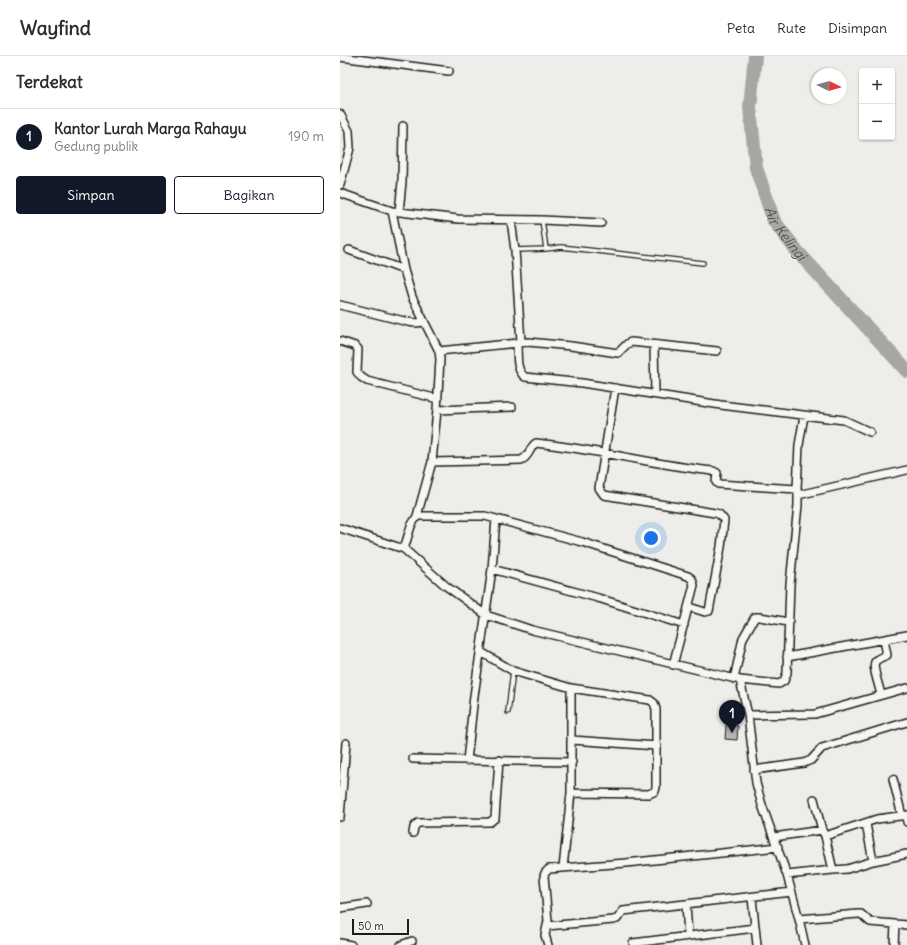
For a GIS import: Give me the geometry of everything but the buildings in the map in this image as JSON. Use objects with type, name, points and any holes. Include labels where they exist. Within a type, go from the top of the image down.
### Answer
[{"type":"street","points":[[340,57],[449,71]]},
{"type":"street","points":[[340,114],[349,131],[350,148],[340,186]]},
{"type":"street","points":[[403,126],[402,182],[396,211],[404,270],[412,296],[439,351],[438,399],[432,462],[417,516],[411,526],[404,549]]},
{"type":"street","points":[[340,193],[396,211],[468,220],[542,220],[601,223]]},
{"type":"street","points":[[512,220],[515,250],[519,343],[518,368],[525,377],[582,383],[721,405],[844,420],[870,432]]},
{"type":"street","points":[[349,250],[404,270]]},
{"type":"street","points":[[340,305],[408,322],[424,322]]},
{"type":"street","points":[[340,341],[355,346],[358,349],[357,372],[367,381],[438,399]]},
{"type":"street","points":[[439,351],[519,343],[570,346],[618,353],[629,343],[717,351]]},
{"type":"street","points":[[654,345],[655,394]]},
{"type":"street","points":[[615,388],[599,488],[604,495],[715,513],[722,516],[724,524],[721,547],[709,611],[705,612],[689,607]]},
{"type":"street","points":[[437,410],[512,407]]},
{"type":"street","points":[[340,528],[404,549],[446,586],[486,615],[532,630],[673,665],[737,680],[779,684],[784,681],[787,673],[790,584],[798,492],[799,445],[804,416]]},
{"type":"street","points":[[432,462],[521,460],[527,458],[533,445],[536,443],[604,452],[687,468],[713,471],[717,473],[716,482],[718,484],[798,492],[907,470]]},
{"type":"street","points":[[417,516],[485,516],[582,542],[688,576],[694,582],[689,607],[673,665]]},
{"type":"street","points":[[467,761],[474,696],[492,569],[496,519]]},
{"type":"street","points":[[492,569],[598,598],[684,625]]},
{"type":"street","points":[[788,622],[755,617],[743,638],[737,680],[748,715],[754,770],[762,805],[787,875],[805,945]]},
{"type":"street","points":[[787,657],[907,635]]},
{"type":"street","points":[[881,695],[874,669],[876,661],[887,655],[884,640]]},
{"type":"street","points":[[481,652],[513,671],[571,688],[653,702],[656,709],[657,746],[656,788],[653,794],[571,792]]},
{"type":"street","points":[[564,868],[571,792],[571,688]]},
{"type":"street","points":[[748,715],[814,714],[907,688]]},
{"type":"street","points":[[754,770],[804,763],[811,760],[822,748],[907,722]]},
{"type":"street","points":[[572,740],[657,746]]},
{"type":"street","points":[[340,816],[346,743]]},
{"type":"street","points":[[413,759],[572,762]]},
{"type":"street","points":[[413,833],[414,827],[418,823],[490,822],[494,820],[499,760]]},
{"type":"street","points":[[774,837],[823,833],[866,824],[878,819],[906,818],[893,779]]},
{"type":"street","points":[[814,799],[833,870]]},
{"type":"street","points":[[866,824],[873,861]]},
{"type":"street","points":[[548,945],[545,935],[548,921],[545,873],[549,869],[778,847]]},
{"type":"street","points":[[787,875],[847,869],[873,861],[907,854]]},
{"type":"street","points":[[547,926],[613,920],[617,919],[623,911],[752,898],[792,892]]},
{"type":"street","points":[[752,898],[757,945]]},
{"type":"street","points":[[340,908],[367,904]]},
{"type":"street","points":[[686,904],[688,935]]},
{"type":"street","points":[[799,919],[861,914],[870,922],[907,925]]},
{"type":"street","points":[[894,945],[895,924]]},
{"type":"street","points":[[638,943],[672,941],[688,935],[755,928]]},
{"type":"street","points":[[401,945],[412,941]]},
{"type":"street","points":[[340,943],[351,945]]},
{"type":"lane","points":[[542,220],[546,249]]},
{"type":"lane","points":[[515,250],[561,247],[703,263]]},
{"type":"lane","points":[[508,712],[513,671]]},
{"type":"waterway","name":"Air Kelingi","points":[[755,56],[750,107],[756,168],[774,221],[797,251],[907,371]]},
{"type":"place","name":"Kantor Lurah Marga Rahayu","points":[[732,733]]}]
